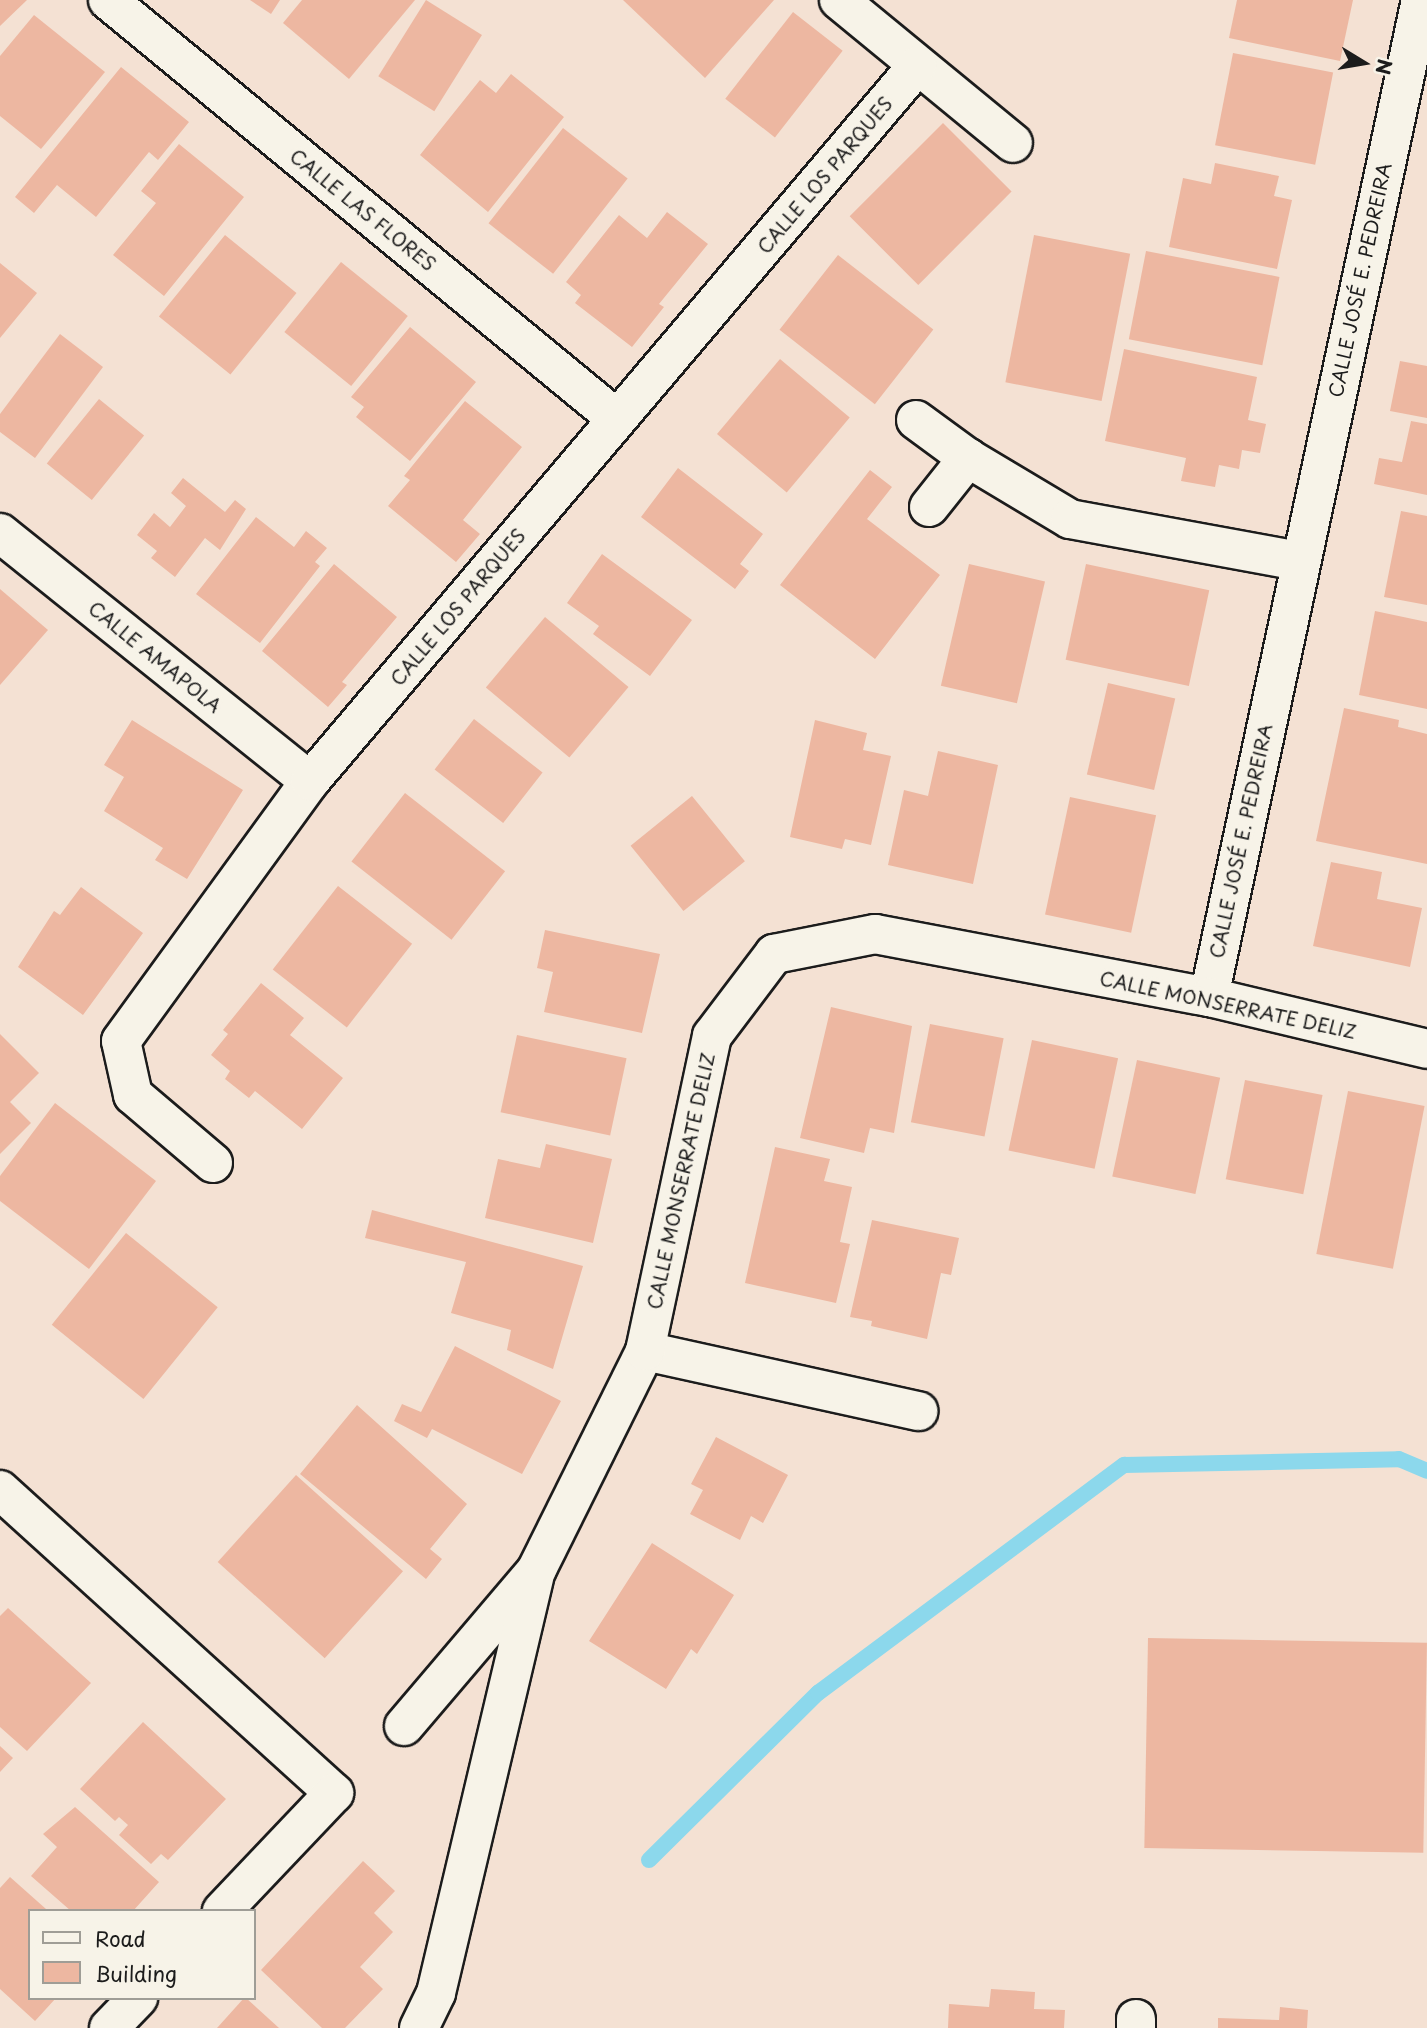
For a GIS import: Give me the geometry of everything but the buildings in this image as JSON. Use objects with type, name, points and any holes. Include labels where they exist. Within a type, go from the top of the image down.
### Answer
[{"type":"street","name":"CALLE LAS FLORES","points":[[108,0],[617,419]]},
{"type":"street","points":[[839,0],[1013,143]]},
{"type":"street","name":"CALLE JOSÉ E. PEDREIRA","points":[[1209,997],[1299,561],[1421,0]]},
{"type":"street","name":"CALLE LOS PARQUES","points":[[213,1163],[133,1095],[121,1041],[310,781],[917,66]]},
{"type":"street","points":[[916,420],[968,458],[1070,519],[1299,561]]},
{"type":"street","points":[[929,507],[968,458]]},
{"type":"street","name":"CALLE AMAPOLA","points":[[0,533],[310,781]]},
{"type":"street","name":"CALLE MONSERRATE DELIZ","points":[[404,1726],[536,1571],[645,1352],[712,1036],[774,954],[875,934],[1209,997],[1427,1049]]},
{"type":"street","points":[[645,1352],[919,1411]]},
{"type":"street","points":[[0,1490],[334,1793],[224,1909]]},
{"type":"street","points":[[419,2028],[436,1993],[536,1571]]},
{"type":"street","points":[[109,2028],[136,2000]]},
{"type":"waterway","points":[[649,1860],[818,1693],[1124,1465],[1399,1459],[1427,1471]]}]
